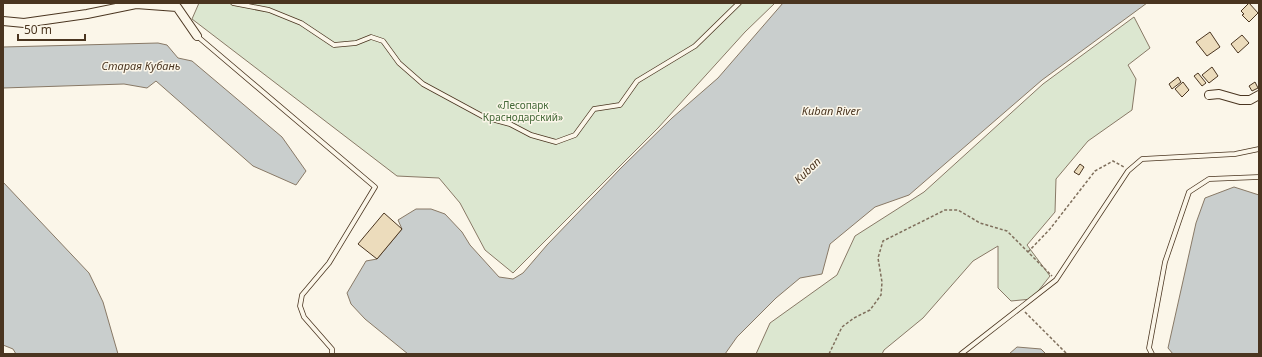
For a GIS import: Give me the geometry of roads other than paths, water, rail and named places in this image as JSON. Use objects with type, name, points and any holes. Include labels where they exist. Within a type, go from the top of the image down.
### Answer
[{"type":"street","points":[[3,21],[24,23],[86,14],[136,4],[179,5],[197,36]]},
{"type":"street","points":[[1209,94],[1219,94],[1240,100],[1250,100],[1259,95]]},
{"type":"lane","points":[[232,3],[269,10],[301,23],[334,46],[356,43],[371,37],[383,41],[399,63],[423,84],[484,117],[510,124],[531,136],[556,142],[575,135],[594,108],[620,105],[637,81],[694,46],[739,3]]},
{"type":"lane","points":[[197,36],[375,187],[329,263],[302,295],[300,306],[304,317],[332,349],[332,354]]},
{"type":"lane","points":[[961,354],[1056,280],[1128,171],[1142,159],[1235,154],[1259,149]]},
{"type":"lane","points":[[1152,354],[1150,348],[1165,262],[1188,192],[1209,178],[1259,177]]},
{"type":"water","name":"Kuban River","points":[[783,3],[1147,3],[1042,80],[909,195],[875,207],[830,244],[822,274],[800,278],[776,298],[737,337],[725,354],[408,354],[365,319],[351,304],[347,293],[366,261],[377,259],[402,229],[398,220],[416,209],[431,209],[445,214],[499,277],[513,279],[523,273],[547,245],[621,168],[672,118],[718,78]]},
{"type":"water","name":"Старая Кубань","points":[[158,43],[167,45],[178,58],[192,61],[282,137],[306,171],[296,185],[253,166],[156,81],[147,88],[124,84],[3,88],[3,47]]},
{"type":"water","points":[[3,182],[89,273],[103,302],[118,354],[16,354],[13,349],[3,345]]},
{"type":"water","points":[[1234,187],[1259,195],[1259,354],[1173,354],[1168,348],[1196,223],[1205,198]]},
{"type":"water","points":[[1017,347],[1041,349],[1046,354],[1009,354]]},
{"type":"park label","name":"«Лесопарк Краснодарский»","points":[[523,110]]},
{"type":"water label","name":"Kuban","points":[[807,170]]}]
